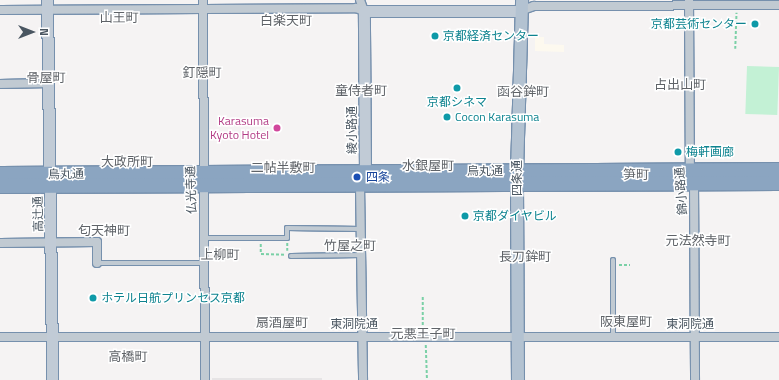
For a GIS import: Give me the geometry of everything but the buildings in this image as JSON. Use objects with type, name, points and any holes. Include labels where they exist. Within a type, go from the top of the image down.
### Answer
[{"type":"highway","name":"烏丸通","points":[[0,186],[50,180],[202,172],[363,178],[517,178],[692,176],[779,170]]},
{"type":"highway","name":"烏丸通","points":[[0,174],[50,180],[204,186],[363,178]]},
{"type":"highway","name":"烏丸通","points":[[692,176],[779,183]]},
{"type":"main road","name":"四条通","points":[[518,380],[517,178],[521,5]]},
{"type":"street","name":"綾小路通","points":[[360,0],[364,11],[363,178],[361,229],[363,380]]},
{"type":"street","points":[[0,10],[47,4],[203,4],[356,8],[364,11],[521,5],[534,6],[689,2],[736,5],[779,5]]},
{"type":"street","name":"錦小路通","points":[[689,2],[695,380]]},
{"type":"street","name":"高辻通","points":[[47,4],[52,380]]},
{"type":"street","name":"仏光寺通","points":[[203,4],[202,172],[204,186],[205,380]]},
{"type":"street","points":[[0,84],[47,83]]},
{"type":"street","points":[[0,243],[97,242],[97,263]]},
{"type":"street","name":"東洞院通","points":[[0,337],[518,335],[779,337]]},
{"type":"lane","points":[[204,238],[287,238],[287,228],[361,229]]},
{"type":"lane","points":[[291,256],[361,255]]},
{"type":"lane","points":[[612,336],[613,260]]},
{"type":"lane","points":[[97,263],[204,263]]},
{"type":"path","points":[[735,49],[736,5]]},
{"type":"path","points":[[261,238],[261,254],[287,254],[287,238]]},
{"type":"path","points":[[613,265],[630,265]]},
{"type":"path","points":[[423,297],[427,380]]},
{"type":"shaded area","points":[[535,37],[544,37],[544,44],[564,45],[564,52],[535,51]]},
{"type":"shaded area","points":[[212,378],[322,378],[322,380],[212,380]]},
{"type":"green space","points":[[747,66],[779,67],[777,115],[745,114]]},
{"type":"place","name":"京都芸術センター","points":[[755,24]]},
{"type":"place","name":"京都経済センター","points":[[435,36]]},
{"type":"place","name":"京都シネマ","points":[[457,88]]},
{"type":"place","name":"Cocon Karasuma","points":[[447,117]]},
{"type":"place","name":"Karasuma Kyoto Hotel","points":[[277,128]]},
{"type":"place","name":"梅軒画廊","points":[[678,152]]},
{"type":"place","name":"四条","points":[[357,177]]},
{"type":"place","name":"京都ダイヤビル","points":[[465,216]]},
{"type":"place","name":"ホテル日航プリンセス京都","points":[[93,298]]},
{"type":"district","name":"山王町","points":[[119,17]]},
{"type":"district","name":"白楽天町","points":[[286,20]]},
{"type":"district","name":"釘隠町","points":[[202,72]]},
{"type":"district","name":"骨屋町","points":[[46,77]]},
{"type":"district","name":"占出山町","points":[[680,84]]},
{"type":"district","name":"童侍者町","points":[[361,90]]},
{"type":"district","name":"函谷鉾町","points":[[523,91]]},
{"type":"district","name":"大政所町","points":[[127,161]]},
{"type":"district","name":"水銀屋町","points":[[428,165]]},
{"type":"district","name":"二帖半敷町","points":[[283,167]]},
{"type":"district","name":"笋町","points":[[636,174]]},
{"type":"district","name":"匂天神町","points":[[104,230]]},
{"type":"district","name":"元法然寺町","points":[[698,240]]},
{"type":"district","name":"竹屋之町","points":[[350,245]]},
{"type":"district","name":"上柳町","points":[[220,254]]},
{"type":"district","name":"長刀鉾町","points":[[525,256]]},
{"type":"district","name":"阪東屋町","points":[[626,321]]},
{"type":"district","name":"扇酒屋町","points":[[282,322]]},
{"type":"district","name":"元悪王子町","points":[[423,333]]},
{"type":"district","name":"高橋町","points":[[128,356]]}]
